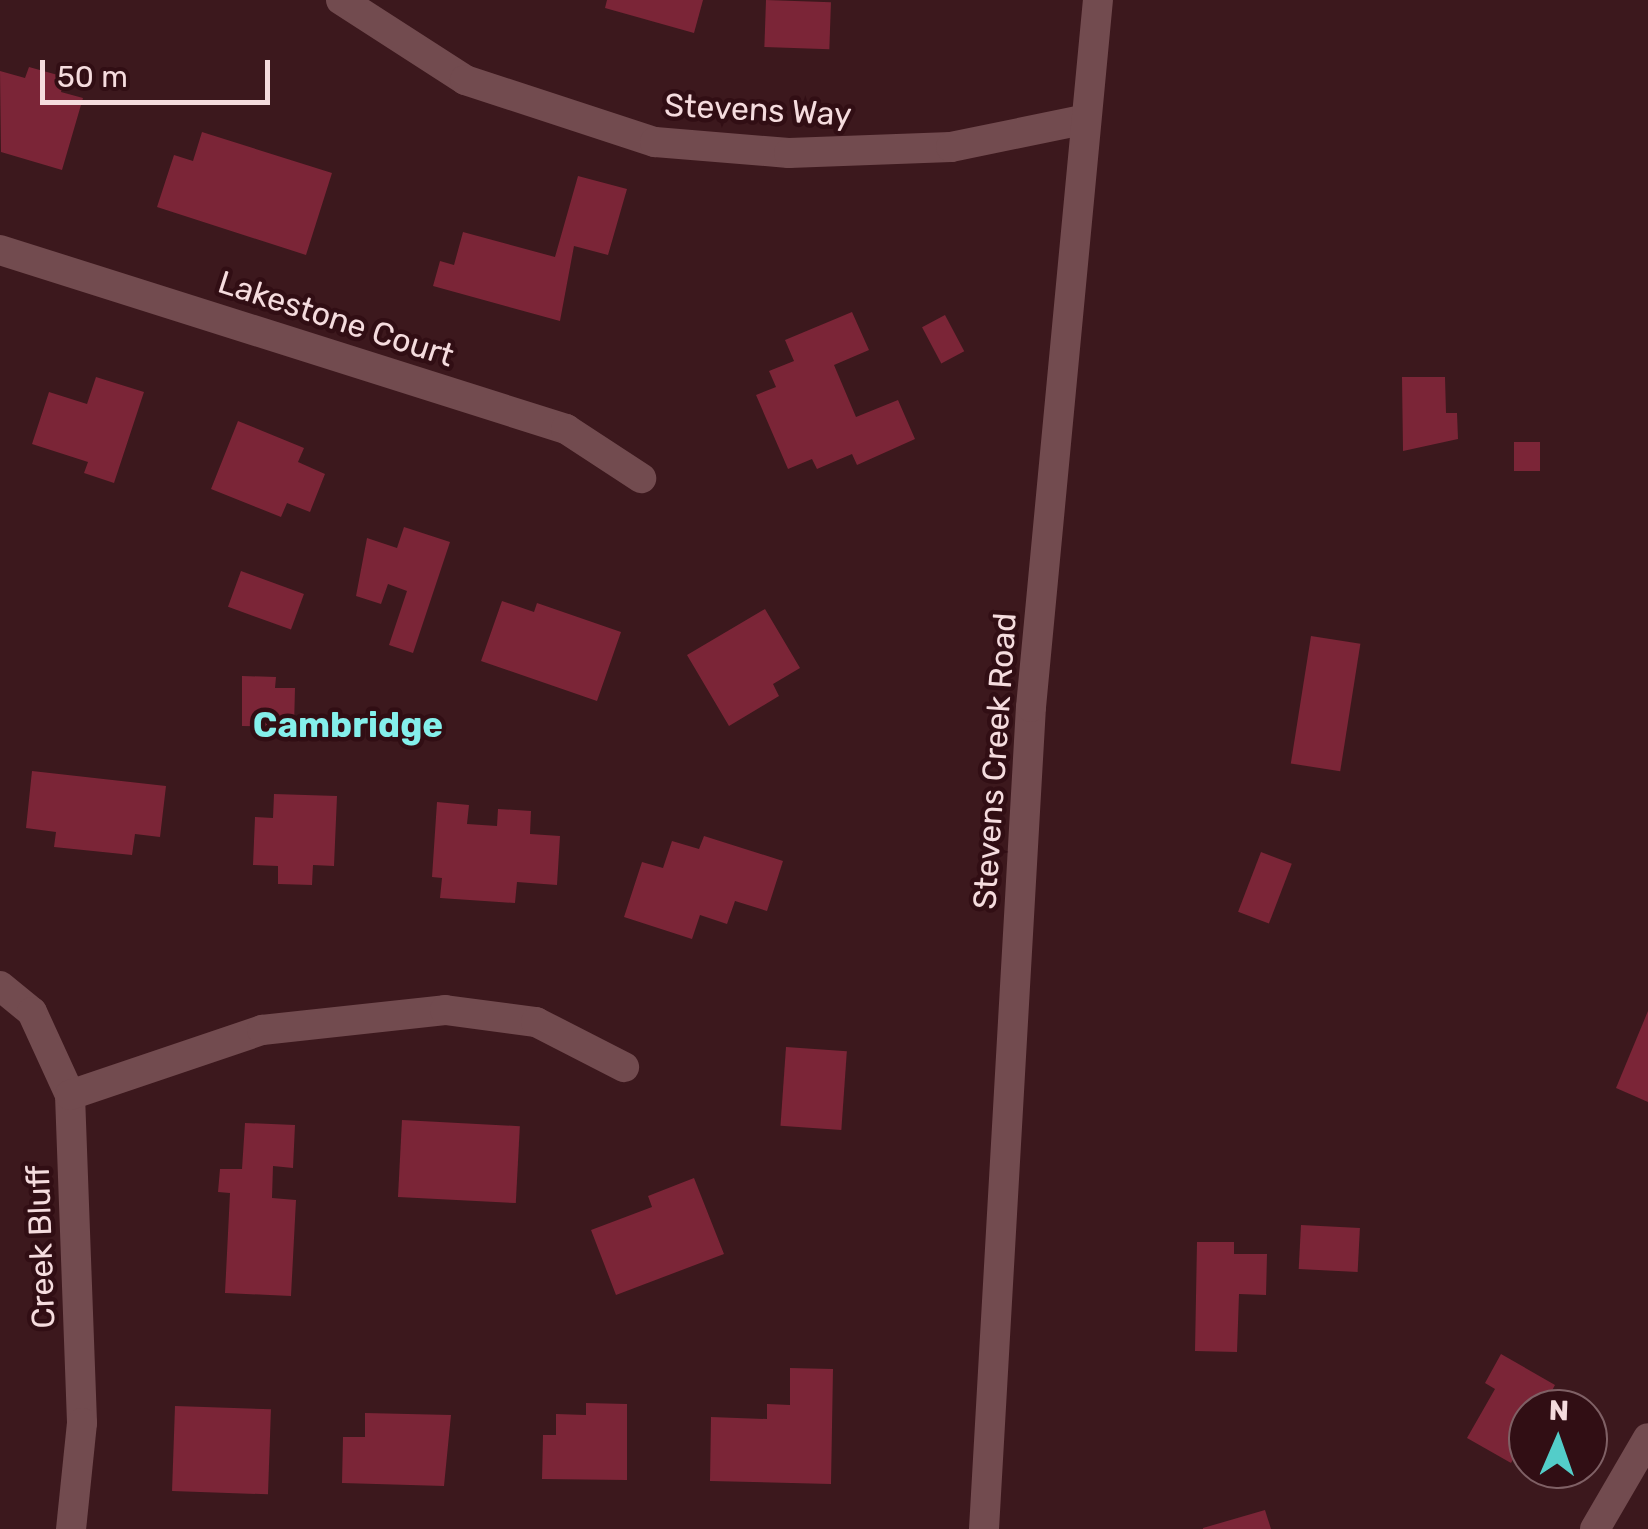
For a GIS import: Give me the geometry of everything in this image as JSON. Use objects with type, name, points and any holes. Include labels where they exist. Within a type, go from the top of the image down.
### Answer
[{"type":"street","name":"Stevens Way","points":[[342,0],[465,80],[656,142],[790,153],[951,147],[1082,120]]},
{"type":"street","name":"Stevens Creek Road","points":[[984,1529],[1032,706],[1082,120],[1098,0]]},
{"type":"street","name":"Lakestone Court","points":[[0,250],[566,428],[641,478]]},
{"type":"street","name":"Creek Bluff","points":[[0,986],[32,1012],[70,1095],[82,1423],[71,1529]]},
{"type":"street","points":[[70,1095],[262,1030],[445,1010],[536,1022],[624,1067]]},
{"type":"street","points":[[1595,1529],[1648,1438]]},
{"type":"building","points":[[607,0],[703,0],[694,33],[605,8]]},
{"type":"building","points":[[766,0],[831,2],[829,49],[764,47]]},
{"type":"building","points":[[29,67],[65,77],[61,92],[83,98],[62,170],[1,152],[0,71],[25,78]]},
{"type":"building","points":[[202,132],[332,173],[306,255],[157,207],[174,155],[193,161]]},
{"type":"building","points":[[578,176],[627,189],[608,255],[574,246],[560,321],[433,286],[440,261],[454,265],[463,232],[555,257]]},
{"type":"building","points":[[852,312],[869,350],[834,365],[856,417],[898,400],[915,439],[857,465],[852,454],[817,469],[812,459],[788,469],[756,395],[776,387],[769,371],[794,361],[785,340]]},
{"type":"building","points":[[945,315],[964,351],[941,363],[922,327]]},
{"type":"building","points":[[96,377],[144,392],[114,483],[84,473],[88,462],[32,444],[49,392],[87,404]]},
{"type":"building","points":[[1402,377],[1445,377],[1446,413],[1457,413],[1458,439],[1403,451]]},
{"type":"building","points":[[238,421],[304,448],[298,462],[325,474],[310,512],[287,503],[281,517],[211,489]]},
{"type":"building","points":[[1514,442],[1540,442],[1540,471],[1514,471]]},
{"type":"building","points":[[404,527],[450,542],[413,653],[389,645],[407,591],[388,584],[381,604],[356,596],[367,538],[397,548]]},
{"type":"building","points":[[241,571],[304,594],[291,630],[228,607]]},
{"type":"building","points":[[502,601],[534,612],[537,603],[621,632],[597,701],[481,661]]},
{"type":"building","points":[[765,609],[800,668],[773,684],[779,696],[729,726],[687,655]]},
{"type":"building","points":[[1311,636],[1360,644],[1340,771],[1291,763]]},
{"type":"building","points":[[242,676],[276,677],[275,688],[295,688],[294,727],[242,726]]},
{"type":"building","points":[[32,771],[166,786],[160,837],[135,834],[132,855],[54,847],[56,832],[26,828]]},
{"type":"building","points":[[274,794],[337,796],[334,866],[313,865],[312,885],[278,884],[278,866],[253,865],[255,817],[273,818]]},
{"type":"building","points":[[437,802],[469,805],[467,824],[497,826],[498,809],[531,811],[530,834],[560,836],[557,885],[517,882],[515,903],[440,898],[442,878],[432,877]]},
{"type":"building","points":[[704,836],[783,861],[767,911],[735,901],[727,924],[700,915],[692,939],[624,917],[642,862],[663,868],[672,841],[699,849]]},
{"type":"building","points":[[1261,852],[1292,864],[1269,924],[1238,912]]},
{"type":"building","points":[[1648,1011],[1648,1102],[1616,1088]]},
{"type":"building","points":[[786,1047],[847,1051],[841,1130],[780,1126]]},
{"type":"building","points":[[402,1120],[520,1126],[516,1203],[398,1197]]},
{"type":"building","points":[[245,1123],[295,1125],[293,1168],[273,1166],[272,1198],[296,1200],[291,1296],[225,1293],[230,1193],[218,1192],[220,1169],[242,1169]]},
{"type":"building","points":[[694,1178],[724,1254],[616,1295],[591,1230],[652,1207],[648,1196]]},
{"type":"building","points":[[1301,1225],[1360,1228],[1358,1272],[1299,1269]]},
{"type":"building","points":[[1197,1242],[1234,1242],[1234,1254],[1267,1254],[1266,1295],[1239,1294],[1237,1352],[1195,1351]]},
{"type":"building","points":[[1501,1354],[1555,1385],[1553,1389],[1508,1389],[1508,1461],[1467,1438],[1495,1389],[1485,1383]]},
{"type":"building","points":[[790,1368],[833,1369],[831,1484],[710,1481],[711,1417],[767,1419],[767,1404],[790,1405]]},
{"type":"building","points":[[586,1403],[627,1404],[627,1480],[542,1479],[543,1435],[556,1435],[556,1414],[586,1415]]},
{"type":"building","points":[[175,1406],[271,1409],[268,1494],[172,1491]]},
{"type":"building","points":[[365,1413],[451,1415],[444,1486],[342,1483],[343,1437],[365,1437]]},
{"type":"building","points":[[1265,1510],[1271,1529],[1203,1529],[1203,1528]]},
{"type":"district","name":"Cambridge","points":[[348,725]]}]
